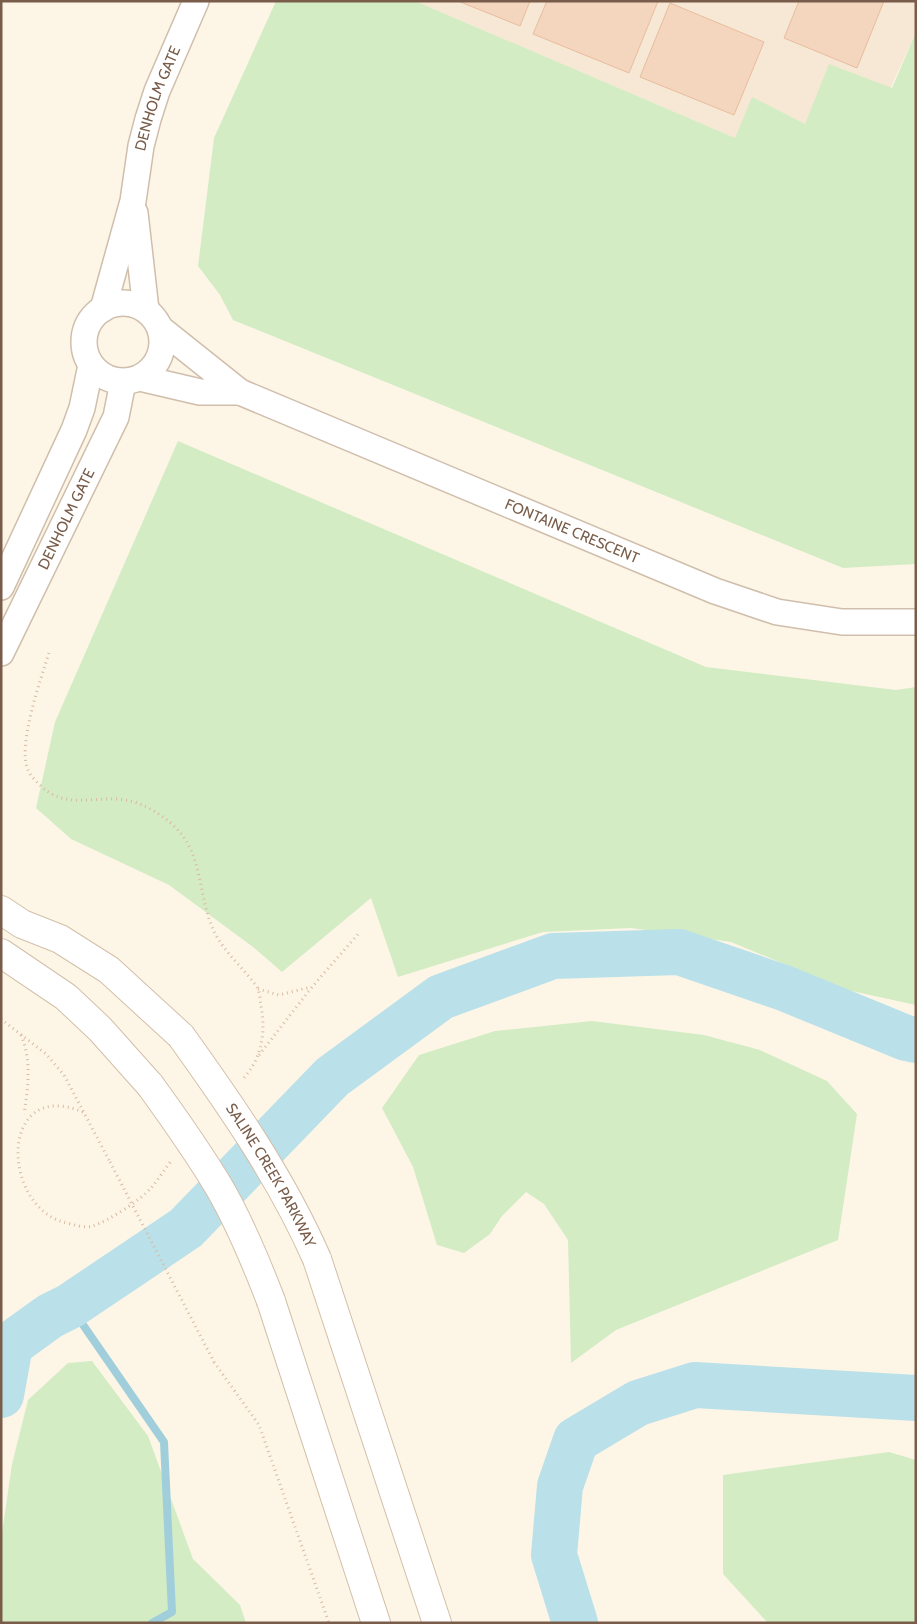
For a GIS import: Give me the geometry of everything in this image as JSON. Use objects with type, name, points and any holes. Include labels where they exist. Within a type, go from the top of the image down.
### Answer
[{"type":"main road","name":"SALINE CREEK PARKWAY","points":[[1,910],[22,924],[60,940],[109,970],[181,1036],[219,1089],[258,1150],[300,1220],[317,1259],[437,1623]]},
{"type":"main road","points":[[1,953],[66,997],[100,1029],[150,1086],[220,1188],[252,1251],[271,1302],[376,1623]]},
{"type":"street","name":"DENHOLM GATE","points":[[103,308],[133,201],[141,146],[148,119],[157,91],[196,1]]},
{"type":"street","name":"DENHOLM GATE","points":[[133,201],[146,310]]},
{"type":"street","points":[[125,303],[146,310],[155,318],[161,329],[163,341],[159,358],[149,372],[131,380],[100,374],[91,365],[84,341],[87,328],[93,317],[103,308],[125,303]]},
{"type":"street","name":"FONTAINE CRESCENT","points":[[161,329],[240,392],[715,591],[776,612],[842,622],[916,622]]},
{"type":"street","name":"DENHOLM GATE","points":[[1,587],[74,430],[82,408],[91,365]]},
{"type":"street","name":"DENHOLM GATE","points":[[1,653],[116,417],[131,380]]},
{"type":"street","name":"FONTAINE CRESCENT","points":[[131,380],[200,392],[240,392]]},
{"type":"path","points":[[259,1055],[312,987],[359,933]]},
{"type":"path","points":[[258,989],[279,995],[312,987]]},
{"type":"path","points":[[1,1019],[46,1054],[64,1076],[214,1362],[258,1426],[329,1623]]},
{"type":"path","points":[[21,1034],[27,1049],[28,1064],[28,1088],[24,1114]]},
{"type":"shaded area","points":[[415,1],[916,1],[916,32],[846,186]]},
{"type":"green space","points":[[276,1],[415,1],[735,138],[752,97],[805,124],[829,64],[892,88],[916,32],[916,564],[843,568],[233,320],[220,295],[198,266],[214,138]]},
{"type":"green space","points":[[178,441],[706,667],[896,690],[916,687],[916,1005],[847,990],[731,942],[631,928],[543,932],[398,977],[371,898],[282,972],[253,947],[169,885],[71,839],[36,808],[55,722]]},
{"type":"green space","points":[[592,1021],[704,1035],[760,1050],[827,1081],[857,1114],[838,1240],[616,1330],[571,1363],[568,1240],[544,1204],[526,1192],[502,1216],[490,1234],[464,1253],[437,1245],[413,1167],[382,1108],[419,1055],[495,1031]]},
{"type":"green space","points":[[92,1361],[148,1436],[193,1559],[240,1605],[246,1623],[1,1623],[1,1540],[12,1464],[28,1400],[68,1363]]},
{"type":"green space","points":[[889,1452],[916,1460],[916,1623],[768,1623],[723,1574],[723,1475]]},
{"type":"building","points":[[458,1],[530,1],[520,26]]},
{"type":"building","points":[[547,1],[658,1],[629,73],[533,34]]},
{"type":"building","points":[[799,1],[884,1],[857,68],[784,38]]},
{"type":"building","points":[[670,3],[764,42],[734,115],[640,77]]},
{"type":"waterway","points":[[1,1395],[10,1345],[50,1316],[70,1306],[186,1228],[332,1077],[441,997],[553,956],[679,952],[784,988],[906,1038],[916,1040]]},
{"type":"waterway","points":[[70,1306],[164,1442],[172,1612],[152,1623]]},
{"type":"waterway","points":[[575,1623],[554,1555],[560,1486],[576,1440],[638,1403],[695,1385],[916,1398]]}]
